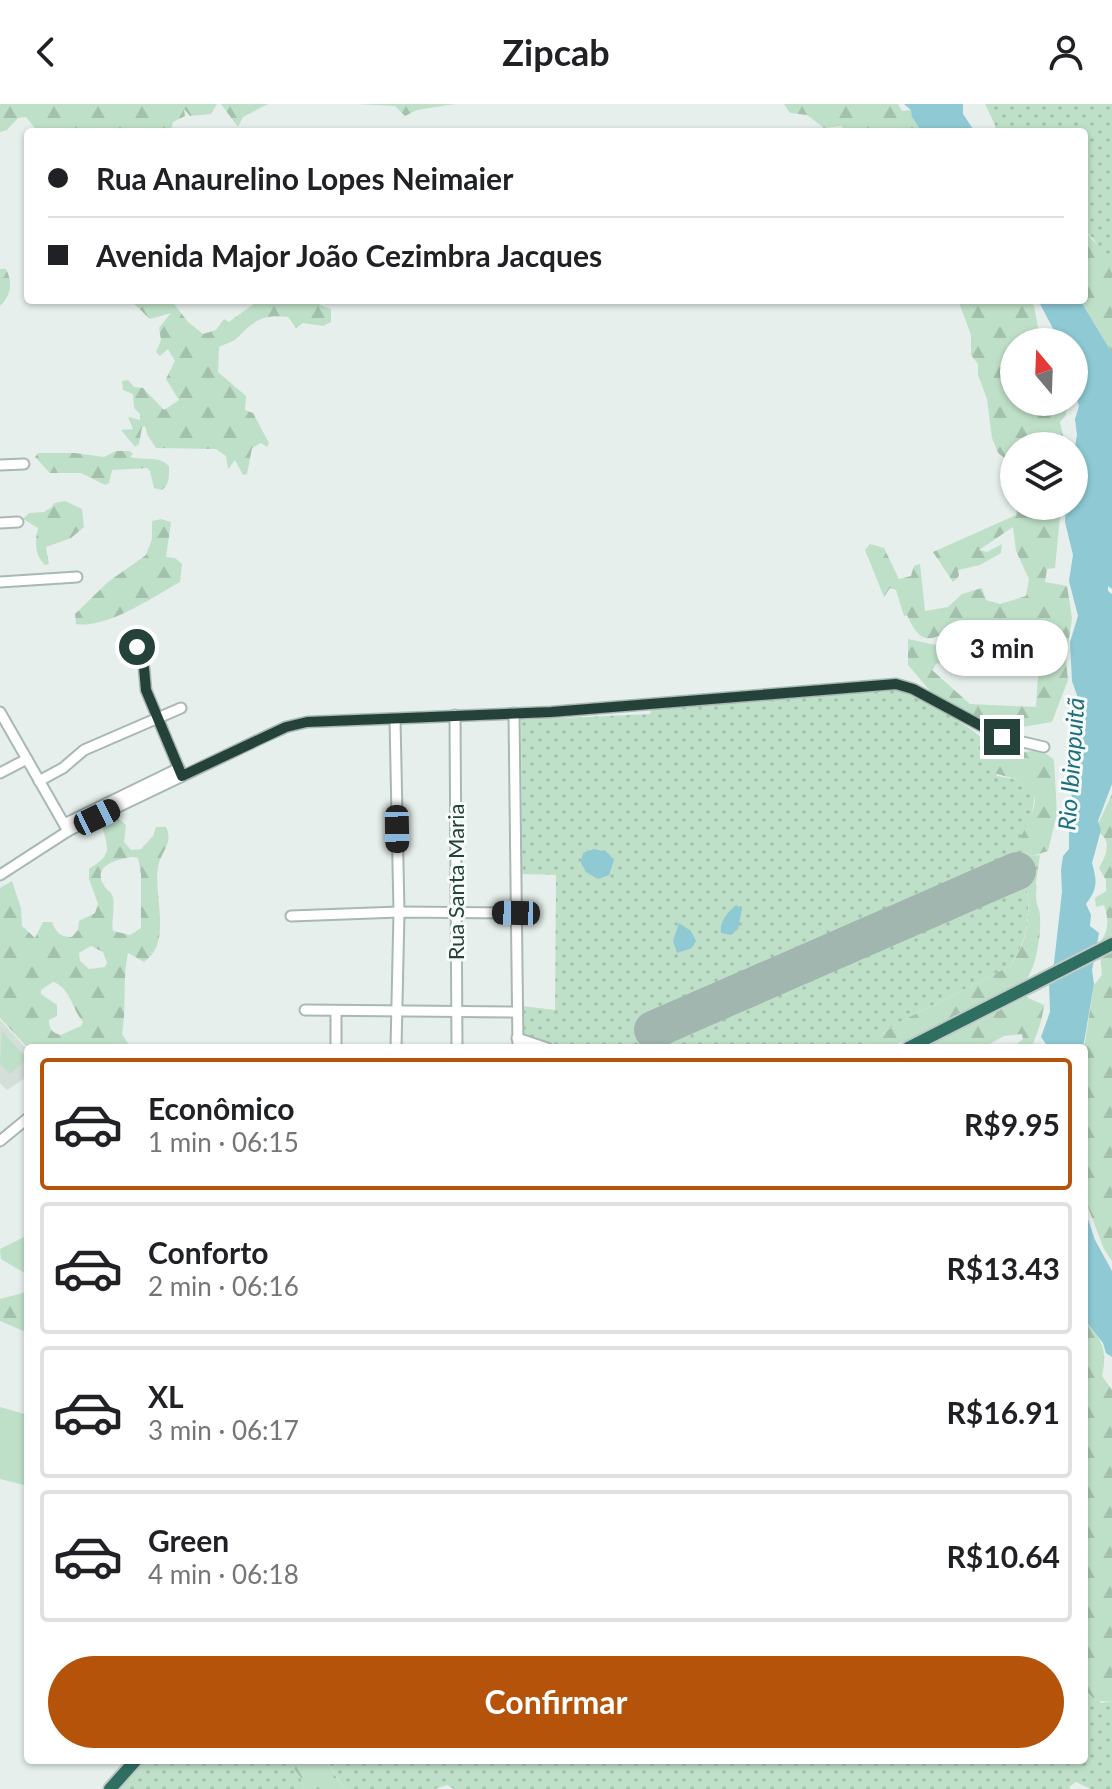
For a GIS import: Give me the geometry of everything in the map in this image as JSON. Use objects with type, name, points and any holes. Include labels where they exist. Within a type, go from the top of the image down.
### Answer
[{"type":"highway","points":[[916,1044],[1112,944]]},
{"type":"highway","points":[[110,1789],[132,1764]]},
{"type":"street","points":[[0,465],[24,464]]},
{"type":"street","points":[[0,523],[18,522]]},
{"type":"street","points":[[0,582],[77,577]]},
{"type":"street","points":[[137,647],[144,668],[146,690],[181,772]]},
{"type":"street","points":[[0,875],[66,828],[181,772],[286,727],[307,722],[643,706],[896,684],[913,689],[1002,737],[1044,747]]},
{"type":"street","points":[[39,781],[63,768],[84,750],[181,708]]},
{"type":"street","points":[[0,713],[66,828]]},
{"type":"street","points":[[514,713],[517,1043]]},
{"type":"street","name":"Rua Santa Maria","points":[[455,715],[457,1044]]},
{"type":"street","points":[[395,719],[399,912],[396,1044]]},
{"type":"street","points":[[0,773],[27,759]]},
{"type":"street","points":[[291,916],[399,912],[516,913]]},
{"type":"street","points":[[305,1010],[517,1012]]},
{"type":"street","points":[[336,1011],[336,1044]]},
{"type":"street","points":[[0,1141],[24,1121]]},
{"type":"shaded area","points":[[0,1020],[24,1046],[24,1079],[7,1090],[0,1083]]},
{"type":"green space","points":[[0,104],[217,104],[211,114],[190,116],[184,109],[185,116],[173,122],[172,128],[35,128],[26,117],[18,118],[7,130],[0,132]]},
{"type":"green space","points":[[221,104],[268,104],[243,117],[238,127]]},
{"type":"green space","points":[[357,104],[455,104],[417,110],[405,116],[395,106]]},
{"type":"green space","points":[[784,104],[898,104],[902,111],[911,110],[920,128],[824,128],[807,115],[790,113]]},
{"type":"green space","points":[[985,104],[1112,104],[1112,273],[1088,234],[1088,128],[995,128]]},
{"type":"green space","points":[[1088,235],[1098,246],[1112,273],[1112,353],[1082,304],[1088,304]]},
{"type":"green space","points":[[0,269],[6,269],[10,284],[7,298],[0,306]]},
{"type":"green space","points":[[134,304],[174,304],[188,322],[203,334],[216,330],[224,319],[229,322],[254,304],[319,304],[331,309],[331,322],[323,326],[303,323],[296,328],[288,317],[265,318],[219,347],[218,372],[246,396],[245,410],[253,413],[269,443],[267,447],[261,443],[252,448],[247,474],[243,475],[235,460],[228,469],[226,456],[216,449],[156,448],[145,426],[135,447],[121,430],[133,429],[128,417],[140,420],[140,414],[134,408],[133,394],[123,390],[122,381],[128,380],[134,387],[143,388],[164,410],[179,400],[166,379],[175,361],[168,349],[160,356],[156,352],[161,340],[159,328],[171,313],[150,319]]},
{"type":"green space","points":[[959,304],[1033,304],[1038,328],[1000,328],[1000,416],[1065,416],[1060,422],[1062,432],[1000,432],[1000,455],[998,453],[992,438],[978,364],[971,355],[971,335]]},
{"type":"green space","points":[[116,451],[130,451],[133,454],[130,457],[156,459],[169,466],[165,488],[154,488],[147,468],[112,470],[109,483],[105,485],[81,473],[50,473],[35,457],[38,453],[75,453],[104,457]]},
{"type":"green space","points":[[65,501],[82,509],[84,527],[71,538],[46,547],[49,564],[45,565],[36,548],[38,528],[23,519],[29,513],[44,512],[54,503]]},
{"type":"green space","points":[[161,519],[171,522],[166,557],[175,558],[182,564],[180,582],[115,617],[102,622],[76,624],[75,614],[108,582],[146,555],[152,539],[152,521]]},
{"type":"green space","points":[[1005,520],[1060,520],[1055,568],[1047,569],[1045,582],[1067,586],[1072,618],[1066,659],[1068,680],[1052,722],[1022,727],[974,717],[931,692],[908,665],[908,639],[945,647],[952,652],[953,660],[936,664],[932,670],[970,704],[1036,707],[1041,628],[1032,622],[1015,626],[1000,632],[981,646],[965,646],[961,638],[969,629],[950,631],[935,637],[921,636],[907,615],[904,616],[896,590],[890,588],[884,597],[865,550],[870,544],[884,548],[899,579],[911,576],[914,566],[920,564],[925,611],[948,607],[962,594],[982,588],[986,600],[1000,604],[1026,596],[1029,579],[1016,551],[1013,527],[979,550],[987,552],[1002,544],[1001,553],[980,565],[958,570],[959,576],[953,582],[933,552]]},
{"type":"green space","points":[[895,687],[960,721],[988,745],[997,776],[1019,780],[1035,794],[1031,821],[1026,829],[1026,853],[1040,855],[1036,882],[1033,879],[1026,883],[1027,926],[1010,966],[898,1023],[869,1044],[552,1044],[523,1034],[522,1006],[555,1010],[556,875],[522,874],[521,720],[650,714],[651,710]]},
{"type":"green space","points":[[996,745],[1020,754],[1042,752],[1054,760],[1057,814],[1048,851],[1032,856],[1019,850],[1021,837],[1033,811],[1035,795],[1019,780],[990,772],[987,768],[988,746]]},
{"type":"green space","points":[[1112,794],[1112,1261],[1088,1207],[1088,1044],[1085,1044],[1094,985],[1102,975],[1099,943],[1107,925],[1104,905],[1096,907],[1095,898],[1106,891],[1106,880],[1099,868],[1107,845],[1098,824]]},
{"type":"green space","points":[[119,819],[126,825],[124,842],[131,850],[141,849],[153,836],[156,827],[166,827],[169,838],[158,867],[158,943],[153,954],[144,962],[128,953],[126,963],[122,1034],[128,1044],[24,1044],[0,1018],[0,888],[12,881],[21,908],[22,926],[35,938],[43,922],[52,922],[59,934],[72,937],[78,930],[79,921],[95,913],[98,904],[89,879],[89,869],[105,855],[106,840],[102,825]],"holes":[[[138,858],[141,928],[130,935],[113,931],[113,898],[101,880],[101,874],[113,862]],[[91,946],[103,952],[107,963],[105,967],[89,969],[80,961],[79,953]],[[53,982],[67,993],[83,1022],[81,1026],[61,1035],[52,1030],[49,1020],[57,1016],[57,1005],[41,994],[41,990]]]},
{"type":"green space","points":[[1034,878],[1040,932],[1036,958],[1026,980],[941,1025],[897,1044],[869,1044],[898,1023],[1010,966],[1027,926],[1026,882]]},
{"type":"green space","points":[[1026,997],[1044,1005],[1033,1044],[1017,1044],[1023,1039],[1022,1034],[1004,1036],[989,1044],[933,1044]]},
{"type":"green space","points":[[2,1031],[24,1056],[24,1062],[10,1074],[0,1064]]},
{"type":"green space","points":[[24,1237],[24,1273],[1,1259],[0,1249]]},
{"type":"green space","points":[[23,1293],[24,1331],[0,1321],[0,1299]]},
{"type":"green space","points":[[1088,1325],[1102,1345],[1102,1376],[1112,1390],[1112,1701],[1090,1695]]},
{"type":"green space","points":[[0,1407],[24,1414],[24,1485],[0,1479]]},
{"type":"green space","points":[[1088,1694],[1102,1703],[1112,1701],[1112,1789],[1091,1789],[1076,1782],[1069,1787],[1071,1789],[454,1789],[447,1785],[435,1789],[347,1789],[327,1764],[1088,1764]]},
{"type":"green space","points":[[142,1764],[290,1764],[301,1778],[304,1789],[120,1789]]},
{"type":"green space","points":[[290,1764],[328,1764],[347,1789],[304,1789],[301,1778]]},
{"type":"water","points":[[904,104],[963,104],[963,114],[972,128],[919,128],[911,110]]},
{"type":"water","name":"Rio Ibirapuitã","points":[[1040,304],[1082,304],[1112,353],[1112,589],[1108,586],[1108,591],[1112,594],[1112,784],[1098,821],[1101,830],[1092,863],[1095,884],[1086,904],[1091,915],[1090,926],[1099,933],[1084,1044],[1046,1044],[1041,1037],[1050,1012],[1049,981],[1062,892],[1063,856],[1069,849],[1069,831],[1074,813],[1071,791],[1076,778],[1078,736],[1074,728],[1078,698],[1072,681],[1070,642],[1078,616],[1069,581],[1073,555],[1065,520],[1088,520],[1088,432],[1077,432],[1076,416],[1088,416],[1088,328],[1053,328]]},
{"type":"water","points":[[594,849],[607,852],[614,860],[609,875],[598,879],[586,872],[581,863],[583,853]]},
{"type":"water","points":[[736,905],[742,909],[738,929],[731,935],[721,933],[723,921]]},
{"type":"water","points":[[679,923],[691,931],[696,941],[692,948],[677,953],[673,941]]},
{"type":"water","points":[[1088,1219],[1095,1240],[1112,1271],[1112,1357],[1106,1353],[1103,1343],[1088,1324]]},
{"type":"runway","points":[[653,1030],[1017,871]]},
{"type":"route","points":[[137,647],[144,668],[146,690],[182,776],[286,727],[307,722],[551,712],[896,684],[913,689],[1002,737]]}]
